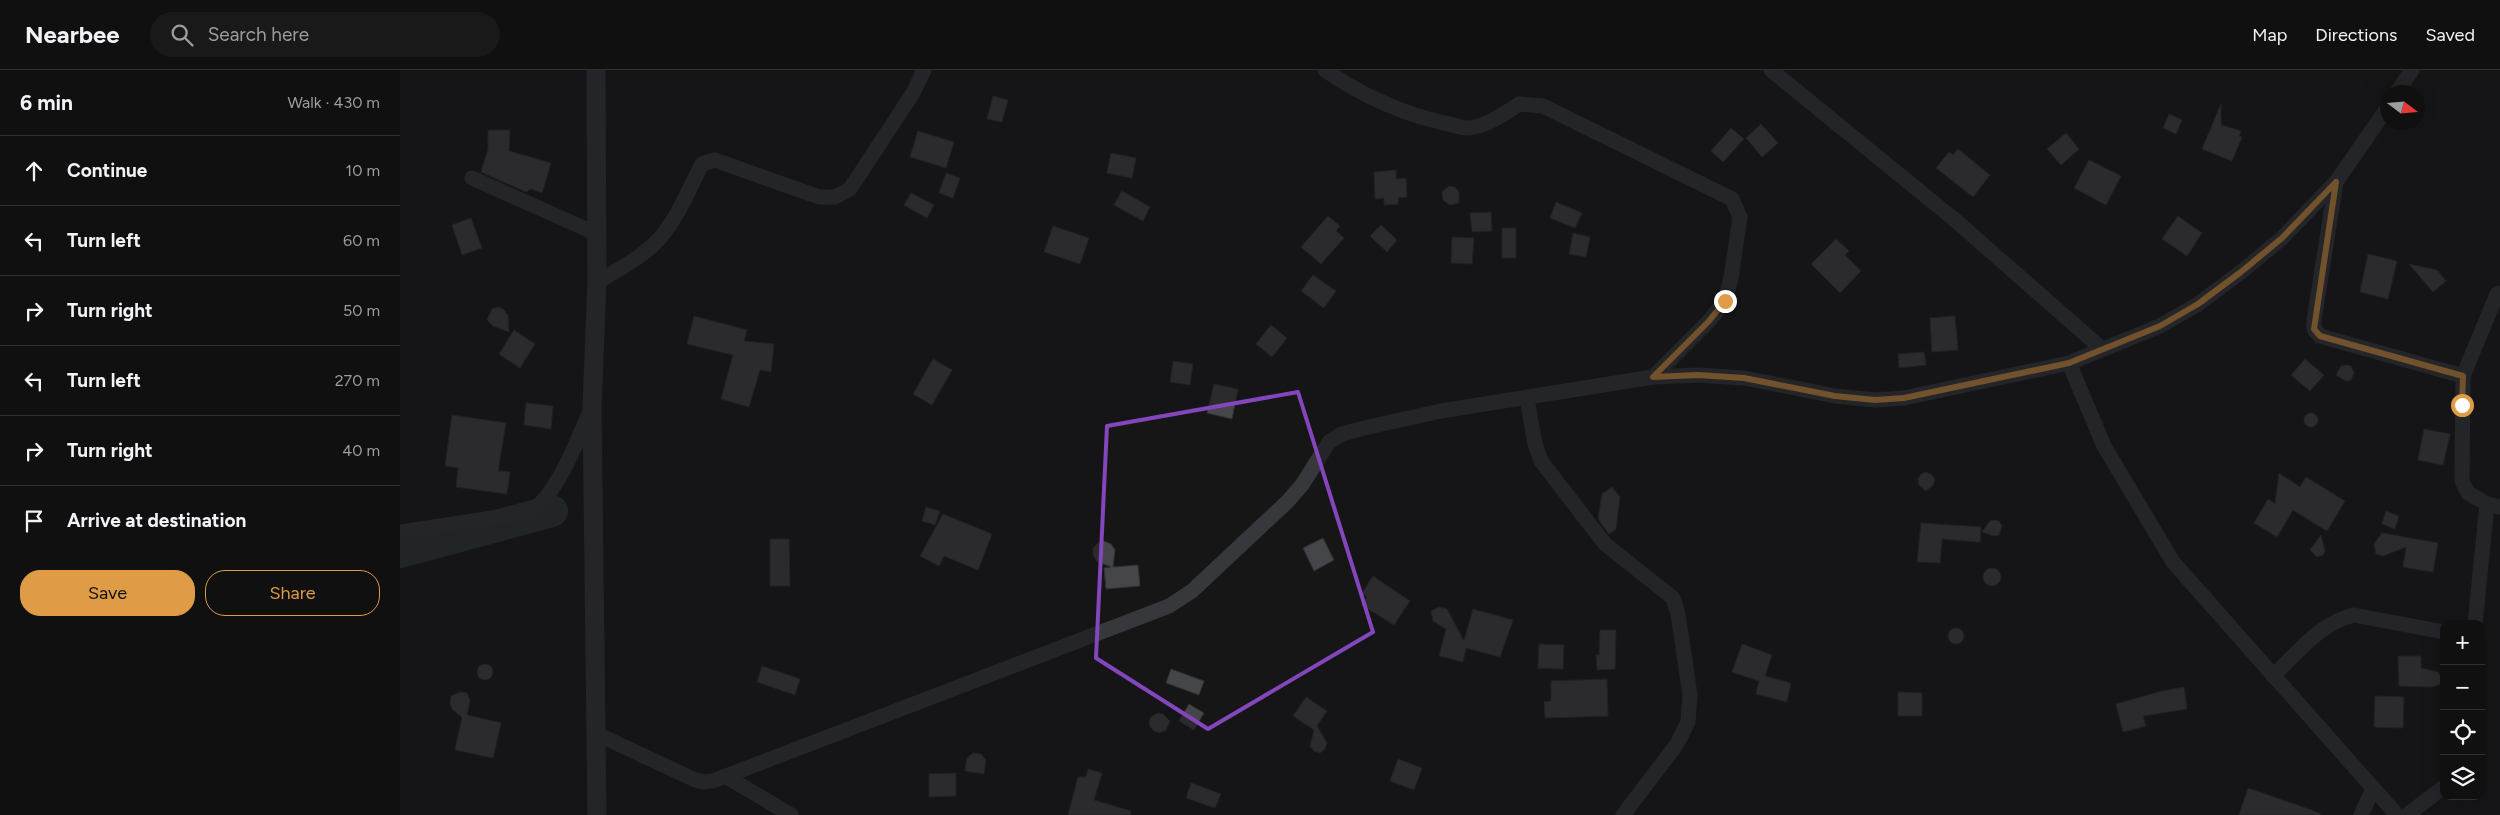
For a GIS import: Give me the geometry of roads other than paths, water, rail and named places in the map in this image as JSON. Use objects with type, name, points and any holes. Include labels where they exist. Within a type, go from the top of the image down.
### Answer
[{"type":"street","points":[[596,70],[597,282],[592,407],[597,815]]},
{"type":"street","points":[[597,282],[631,262],[659,239],[679,209],[702,164],[715,160],[819,198],[835,197],[850,189],[913,93],[924,70]]},
{"type":"street","points":[[1325,70],[1347,86],[1388,106],[1425,118],[1467,128],[1497,119],[1519,104],[1543,106],[1732,199],[1740,217],[1731,278],[1725,301],[1709,321],[1653,377]]},
{"type":"street","points":[[1771,70],[1955,220],[2102,349]]},
{"type":"street","points":[[2402,85],[2412,70]]},
{"type":"street","points":[[597,734],[693,779],[703,782],[728,777],[951,688],[1169,606],[1192,591],[1287,502],[1302,485],[1329,442],[1342,434],[1441,411],[1653,377],[1698,375],[1744,378],[1835,396],[1875,400],[1922,394],[2069,363],[2160,326],[2198,304],[2241,272],[2282,238],[2336,182],[2380,119]]},
{"type":"street","points":[[472,178],[597,234]]},
{"type":"street","points":[[2336,182],[2314,329],[2320,336],[2463,376]]},
{"type":"street","points":[[2476,620],[2494,506],[2468,493],[2462,481],[2463,376],[2497,294],[2500,293]]},
{"type":"street","points":[[2069,363],[2104,446],[2173,562],[2397,815]]},
{"type":"street","points":[[1527,398],[1541,460],[1605,544],[1673,598],[1678,614],[1690,695],[1688,722],[1677,744],[1623,815]]},
{"type":"street","points":[[400,532],[531,512],[542,504],[556,481],[592,407]]},
{"type":"street","points":[[2273,676],[2327,625],[2340,618],[2354,614],[2440,631]]},
{"type":"street","points":[[728,777],[791,815]]},
{"type":"street","points":[[2360,815],[2373,789]]},
{"type":"street","points":[[2407,815],[2440,790]]},
{"type":"waterway","points":[[400,552],[552,511]]}]
